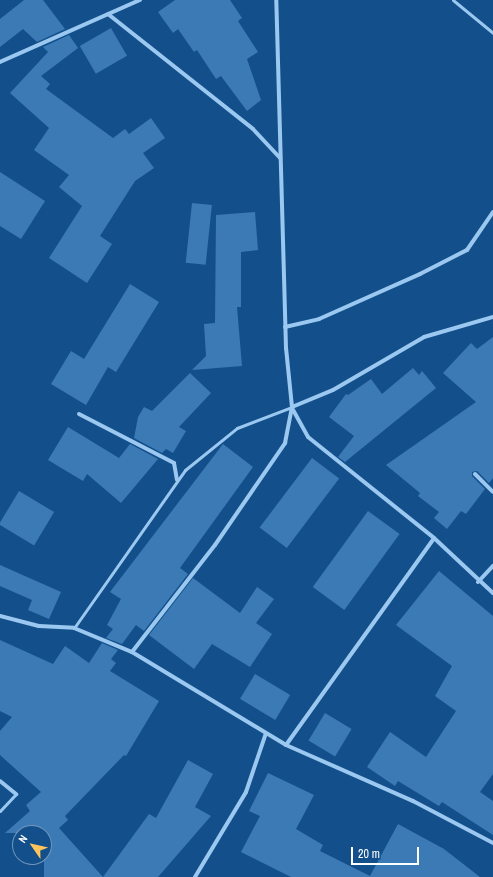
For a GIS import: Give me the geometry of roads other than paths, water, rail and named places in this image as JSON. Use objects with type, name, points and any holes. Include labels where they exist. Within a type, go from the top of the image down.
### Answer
[{"type":"street","points":[[0,62],[140,0]]},
{"type":"street","points":[[132,652],[215,545],[285,443],[292,407],[285,327],[276,0]]},
{"type":"street","points":[[108,14],[253,129],[280,158]]},
{"type":"street","points":[[285,327],[319,319],[420,274],[468,250],[493,212]]},
{"type":"street","points":[[292,407],[333,390],[424,337],[493,316]]},
{"type":"street","points":[[292,407],[308,437],[434,538],[478,582],[493,593]]},
{"type":"street","points":[[79,414],[174,463],[177,480]]},
{"type":"street","points":[[474,474],[493,492]]},
{"type":"street","points":[[286,745],[434,538]]},
{"type":"street","points":[[478,582],[493,566]]},
{"type":"street","points":[[0,616],[39,626],[74,628],[132,652],[286,745],[413,801],[493,843]]},
{"type":"street","points":[[195,877],[246,792],[266,733]]},
{"type":"street","points":[[0,781],[16,794]]},
{"type":"lane","points":[[453,0],[493,34]]},
{"type":"lane","points":[[74,628],[185,470],[237,428],[292,407]]},
{"type":"lane","points":[[0,811],[16,794]]}]
